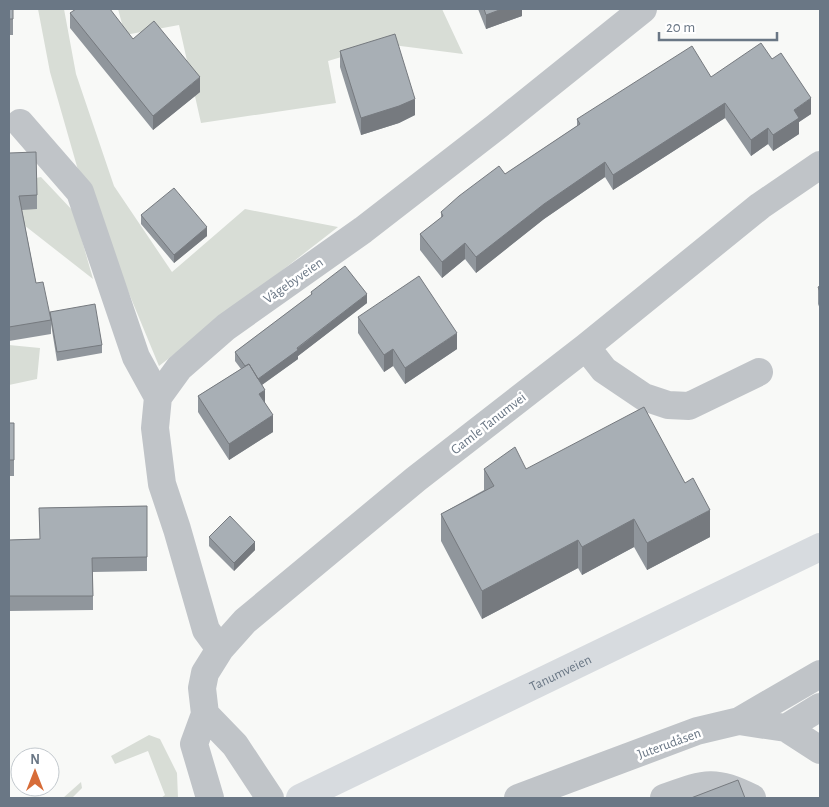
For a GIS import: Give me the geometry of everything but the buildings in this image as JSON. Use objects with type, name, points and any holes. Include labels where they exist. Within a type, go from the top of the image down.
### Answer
[{"type":"main road","name":"Tanumveien","points":[[300,798],[820,547]]},
{"type":"street","name":"Vågebyveien","points":[[158,397],[179,368],[226,327],[370,224],[644,9]]},
{"type":"street","points":[[20,123],[80,192],[136,357],[158,397],[155,428],[162,484],[206,630],[220,649]]},
{"type":"street","name":"Gamle Tanumvei","points":[[210,798],[194,744],[205,714],[202,688],[205,674],[220,649],[245,621],[416,479],[586,347],[760,206],[820,165]]},
{"type":"street","points":[[586,347],[604,370],[644,397],[668,405],[689,406],[759,372]]},
{"type":"street","points":[[739,721],[820,674]]},
{"type":"street","points":[[786,728],[820,707]]},
{"type":"street","points":[[205,714],[235,745],[270,798]]},
{"type":"street","name":"Juterudåsen","points":[[518,798],[697,732],[739,721],[786,728],[820,750]]},
{"type":"street","points":[[664,798],[699,785],[712,784],[735,790],[752,798]]},
{"type":"shaded area","points":[[38,9],[64,9],[76,74],[114,186],[172,272],[245,209],[338,227],[159,366],[78,170],[50,72]]},
{"type":"shaded area","points":[[118,9],[442,9],[463,54],[385,44],[328,61],[336,103],[201,123],[179,25],[125,35]]},
{"type":"shaded area","points":[[41,177],[74,212],[93,279],[24,225],[9,183]]},
{"type":"shaded area","points":[[9,345],[40,348],[37,379],[9,385]]},
{"type":"shaded area","points":[[149,735],[160,739],[177,773],[178,798],[161,798],[165,795],[148,751],[115,764],[111,756]]},
{"type":"shaded area","points":[[81,782],[82,788],[72,798],[63,798]]}]
